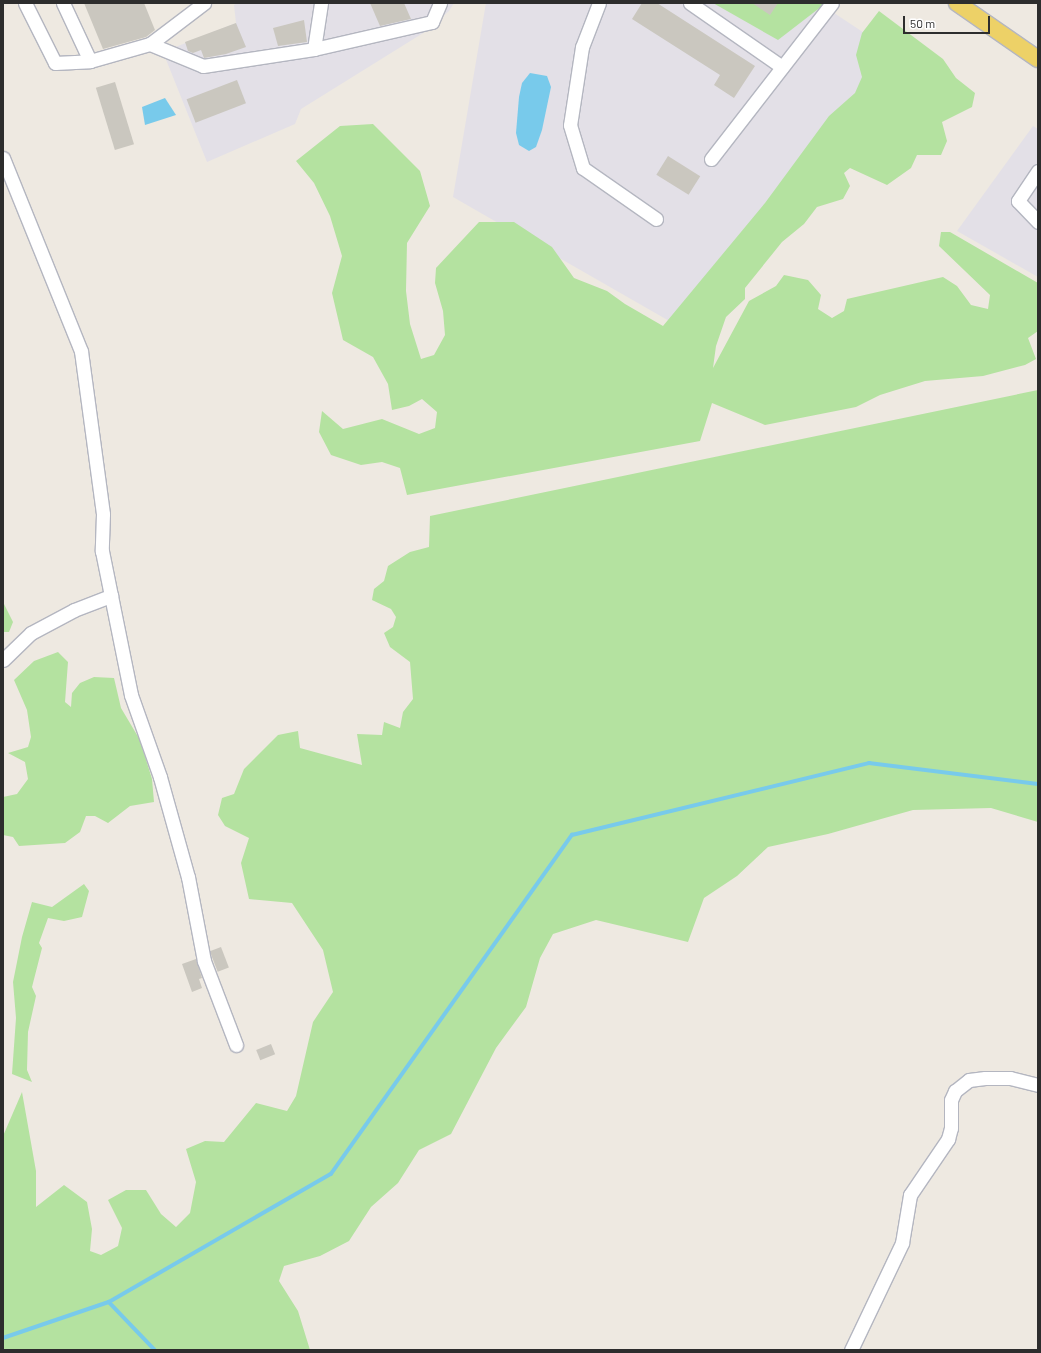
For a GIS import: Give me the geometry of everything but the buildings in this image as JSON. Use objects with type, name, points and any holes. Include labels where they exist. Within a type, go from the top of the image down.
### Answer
[{"type":"main road","points":[[957,3],[1038,59]]},
{"type":"street","points":[[25,3],[55,63],[90,61],[150,44],[204,3]]},
{"type":"street","points":[[63,3],[90,61]]},
{"type":"street","points":[[314,49],[321,3]]},
{"type":"street","points":[[150,44],[203,66],[314,49],[432,22],[440,3]]},
{"type":"street","points":[[598,3],[582,47],[570,125],[583,168],[656,219]]},
{"type":"street","points":[[690,3],[782,67]]},
{"type":"street","points":[[711,160],[832,3]]},
{"type":"street","points":[[3,158],[81,351],[102,514],[102,551],[131,695],[160,777],[188,877],[204,961],[236,1045]]},
{"type":"street","points":[[1038,171],[1018,201],[1038,222]]},
{"type":"street","points":[[3,660],[31,633],[74,610],[111,596]]},
{"type":"street","points":[[851,1350],[902,1243],[910,1195],[948,1139],[951,1128],[951,1100],[955,1091],[969,1080],[985,1078],[1010,1078],[1038,1085]]},
{"type":"shaded area","points":[[237,3],[454,3],[449,11],[428,30],[301,109],[295,124],[207,162],[163,52],[236,23],[234,5]]},
{"type":"shaded area","points":[[486,3],[819,3],[899,56],[671,322],[453,197]]},
{"type":"shaded area","points":[[1033,126],[1038,129],[1038,277],[957,231]]},
{"type":"green space","points":[[713,3],[826,3],[778,40]]},
{"type":"green space","points":[[879,11],[943,59],[956,78],[975,93],[972,107],[942,122],[947,141],[941,155],[917,155],[911,168],[887,185],[850,168],[844,173],[850,186],[843,199],[817,207],[804,224],[782,242],[745,288],[745,299],[726,317],[716,346],[713,368],[749,301],[776,286],[784,275],[808,280],[821,295],[818,309],[832,318],[844,311],[847,299],[943,277],[957,286],[971,305],[988,309],[990,295],[939,246],[941,232],[950,232],[1038,283],[1038,331],[1028,338],[1036,359],[1025,365],[983,376],[925,381],[880,395],[856,407],[765,425],[712,403],[700,441],[407,495],[400,468],[382,462],[361,465],[331,455],[319,432],[322,411],[343,429],[382,419],[419,434],[435,428],[437,412],[422,399],[409,406],[392,410],[388,384],[373,357],[343,340],[332,293],[342,256],[330,216],[314,183],[296,161],[340,126],[373,124],[420,171],[430,206],[407,243],[406,291],[410,324],[421,359],[434,355],[445,335],[443,311],[435,283],[436,268],[479,222],[514,222],[552,247],[574,278],[607,291],[625,304],[663,326],[765,203],[829,116],[855,93],[862,77],[856,55],[862,33]]},
{"type":"green space","points":[[1038,390],[1038,822],[991,808],[913,810],[828,834],[768,847],[737,876],[704,898],[688,942],[596,920],[553,934],[540,958],[526,1007],[496,1048],[451,1134],[419,1150],[398,1183],[371,1207],[349,1241],[320,1256],[284,1266],[279,1281],[298,1311],[310,1350],[3,1350],[3,1136],[22,1092],[36,1171],[36,1207],[64,1185],[87,1202],[92,1229],[90,1251],[101,1255],[118,1246],[122,1228],[108,1200],[126,1190],[146,1190],[161,1214],[176,1227],[190,1213],[196,1182],[186,1149],[205,1141],[224,1142],[256,1103],[287,1111],[296,1096],[313,1022],[333,992],[323,950],[292,903],[249,899],[241,863],[249,838],[225,826],[218,815],[222,798],[234,794],[244,769],[278,735],[298,731],[300,748],[362,765],[357,734],[382,735],[384,722],[400,728],[403,712],[413,699],[410,662],[390,647],[384,633],[393,627],[396,617],[391,609],[372,600],[374,589],[384,581],[388,566],[410,552],[429,547],[430,516]]},
{"type":"green space","points":[[3,602],[13,622],[9,632],[3,632]]},
{"type":"green space","points":[[58,652],[68,662],[65,702],[71,707],[72,693],[80,683],[94,677],[114,678],[121,708],[140,740],[152,779],[154,802],[130,806],[108,823],[95,816],[86,816],[80,832],[65,843],[19,846],[13,837],[3,835],[3,797],[17,794],[28,779],[25,762],[8,753],[28,747],[31,737],[27,710],[14,680],[34,661]]},
{"type":"green space","points":[[84,884],[89,891],[82,917],[64,921],[48,918],[39,943],[42,948],[32,987],[36,996],[28,1032],[27,1070],[32,1082],[12,1074],[16,1018],[13,982],[22,937],[32,902],[52,907]]},
{"type":"water","points":[[530,73],[547,76],[551,87],[542,130],[536,147],[529,151],[519,145],[516,133],[519,97],[522,83]]},
{"type":"water","points":[[165,98],[176,115],[145,125],[142,107]]},
{"type":"waterway","points":[[3,1338],[109,1302],[331,1174],[572,835],[869,763],[1038,784]]},
{"type":"waterway","points":[[109,1302],[155,1350]]}]
